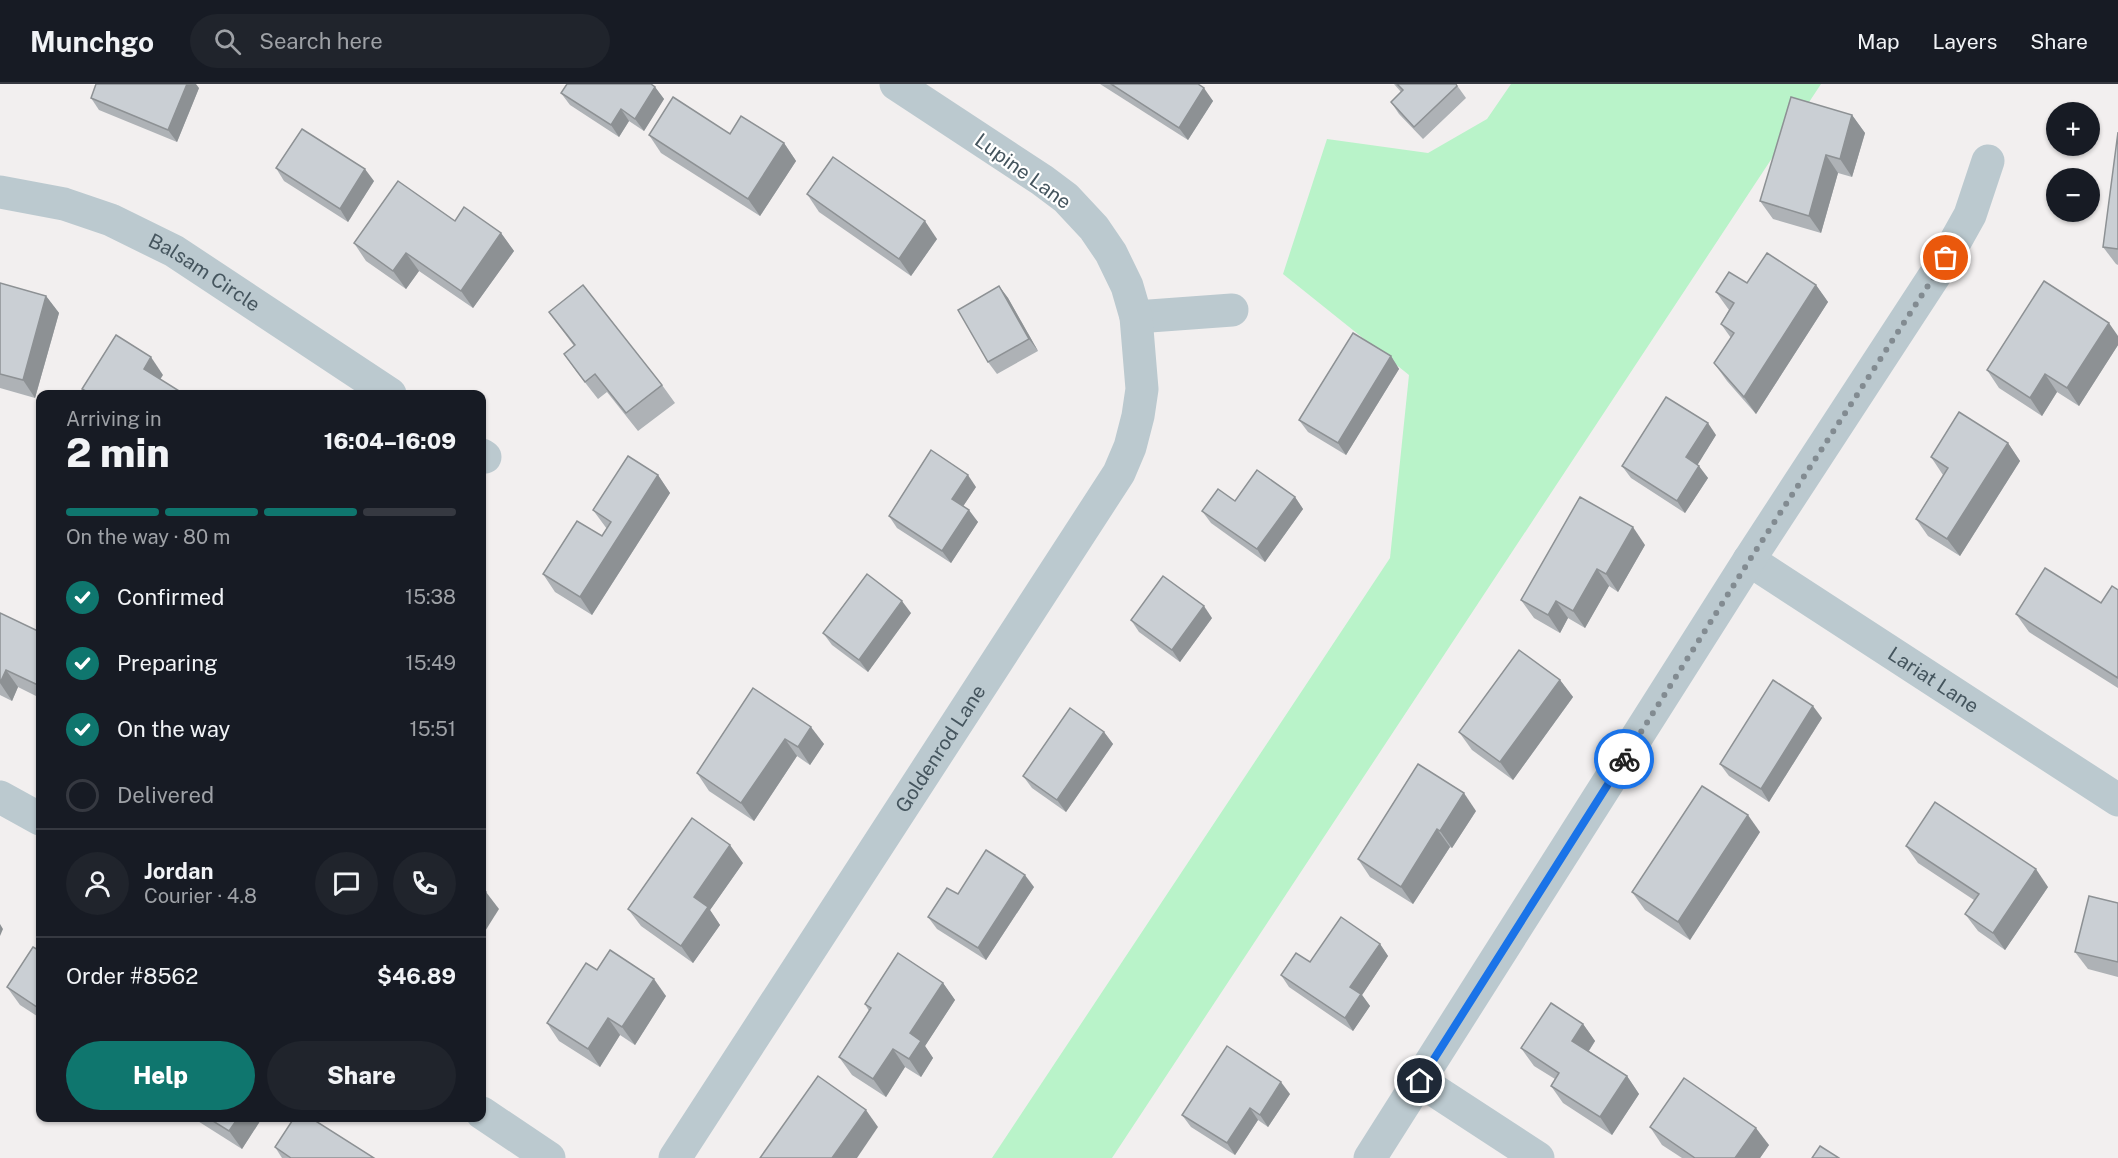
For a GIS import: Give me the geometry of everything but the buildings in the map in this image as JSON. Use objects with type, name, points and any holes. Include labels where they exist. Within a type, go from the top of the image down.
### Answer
[{"type":"street","name":"Lupine Lane","points":[[896,84],[1066,198],[1094,228],[1111,253],[1127,286],[1136,318]]},
{"type":"street","points":[[1370,1158],[1749,561],[1946,258],[1970,215],[1988,161]]},
{"type":"street","name":"Balsam Circle","points":[[0,192],[73,207],[111,220],[174,251],[384,390]]},
{"type":"street","points":[[1136,318],[1232,310]]},
{"type":"street","name":"Goldenrod Lane","points":[[675,1158],[1119,472],[1130,447],[1142,389],[1136,318]]},
{"type":"street","name":"Lariat Lane","points":[[1749,561],[2118,800]]},
{"type":"street","points":[[0,797],[36,817]]},
{"type":"street","points":[[1420,1081],[1538,1158]]},
{"type":"street","points":[[486,1116],[549,1158]]},
{"type":"green space","points":[[1511,84],[1821,84],[1112,1158],[992,1158],[1390,558],[1409,375],[1283,274],[1327,139],[1428,153],[1487,119]]},
{"type":"way so far","points":[[1624,759],[1749,561],[1946,258]]},
{"type":"route","points":[[1420,1081],[1624,759]]}]
